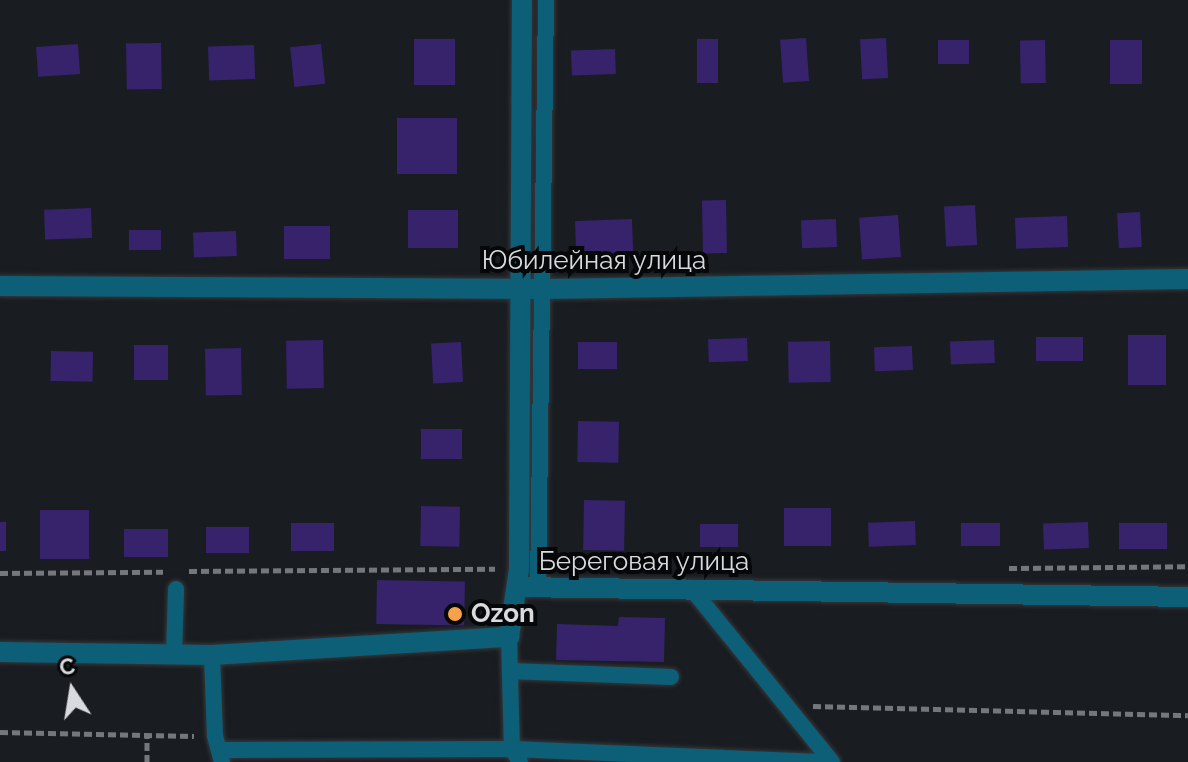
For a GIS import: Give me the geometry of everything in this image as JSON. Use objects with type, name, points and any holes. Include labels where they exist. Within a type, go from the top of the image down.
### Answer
[{"type":"street","points":[[517,587],[522,0]]},
{"type":"street","name":"Юбилейная улица","points":[[0,286],[545,289],[1188,279]]},
{"type":"street","name":"Береговая улица","points":[[509,637],[517,587],[1188,597]]},
{"type":"street","points":[[0,652],[212,655],[509,637]]},
{"type":"lane","points":[[538,588],[545,289],[546,0]]},
{"type":"lane","points":[[691,588],[830,762]]},
{"type":"lane","points":[[174,654],[176,589]]},
{"type":"lane","points":[[509,637],[516,756]]},
{"type":"lane","points":[[212,655],[220,750],[830,762]]},
{"type":"lane","points":[[510,671],[671,677]]},
{"type":"path","points":[[787,706],[1180,715],[1188,712]]},
{"type":"path","points":[[0,732],[147,735],[220,750]]},
{"type":"path","points":[[147,735],[147,762]]},
{"type":"building","points":[[806,38],[809,81],[783,83],[780,40]]},
{"type":"building","points":[[886,38],[888,78],[862,79],[860,39]]},
{"type":"building","points":[[414,39],[455,39],[455,85],[414,85]]},
{"type":"building","points":[[697,39],[718,39],[718,83],[697,83]]},
{"type":"building","points":[[938,40],[969,40],[969,64],[938,64]]},
{"type":"building","points":[[1020,40],[1045,40],[1046,83],[1021,83]]},
{"type":"building","points":[[1110,40],[1142,40],[1142,84],[1110,84]]},
{"type":"building","points":[[161,43],[162,89],[127,90],[126,44]]},
{"type":"building","points":[[78,44],[80,74],[38,77],[36,47]]},
{"type":"building","points":[[321,44],[325,84],[294,87],[290,47]]},
{"type":"building","points":[[254,45],[255,79],[209,81],[208,47]]},
{"type":"building","points":[[615,49],[616,74],[572,76],[571,51]]},
{"type":"building","points":[[397,118],[457,118],[457,174],[397,174]]},
{"type":"building","points":[[702,200],[726,200],[727,253],[703,253]]},
{"type":"building","points":[[975,205],[977,245],[946,247],[944,207]]},
{"type":"building","points":[[91,208],[92,238],[45,240],[44,210]]},
{"type":"building","points":[[408,210],[458,210],[458,248],[408,248]]},
{"type":"building","points":[[1140,212],[1142,247],[1119,248],[1117,213]]},
{"type":"building","points":[[898,215],[901,257],[862,260],[859,218]]},
{"type":"building","points":[[1067,216],[1068,247],[1016,249],[1015,218]]},
{"type":"building","points":[[632,219],[633,254],[576,256],[575,221]]},
{"type":"building","points":[[836,219],[837,247],[802,248],[801,220]]},
{"type":"building","points":[[284,226],[330,226],[330,259],[284,259]]},
{"type":"building","points":[[129,230],[161,230],[161,250],[129,250]]},
{"type":"building","points":[[236,231],[237,256],[194,257],[193,233]]},
{"type":"building","points":[[1128,335],[1166,335],[1166,385],[1128,385]]},
{"type":"building","points":[[1036,337],[1083,337],[1083,361],[1036,361]]},
{"type":"building","points":[[747,338],[748,361],[709,362],[708,339]]},
{"type":"building","points":[[323,340],[324,388],[287,389],[286,341]]},
{"type":"building","points":[[994,340],[995,363],[951,365],[950,342]]},
{"type":"building","points":[[830,341],[831,382],[789,383],[788,342]]},
{"type":"building","points":[[461,342],[463,382],[433,384],[431,344]]},
{"type":"building","points":[[578,342],[617,342],[617,369],[578,369]]},
{"type":"building","points":[[134,345],[168,345],[168,380],[134,380]]},
{"type":"building","points":[[912,346],[913,370],[875,371],[874,347]]},
{"type":"building","points":[[241,348],[242,395],[206,396],[205,349]]},
{"type":"building","points":[[51,351],[93,352],[92,382],[50,381]]},
{"type":"building","points":[[578,421],[619,422],[618,463],[577,462]]},
{"type":"building","points":[[421,429],[462,429],[462,459],[421,459]]},
{"type":"building","points":[[584,500],[625,501],[624,551],[583,550]]},
{"type":"building","points":[[421,506],[460,507],[459,547],[420,546]]},
{"type":"building","points":[[784,508],[831,508],[831,546],[784,546]]},
{"type":"building","points":[[40,510],[89,510],[89,559],[40,559]]},
{"type":"building","points":[[915,521],[916,545],[869,547],[868,523]]},
{"type":"building","points":[[0,522],[6,522],[6,551],[0,551]]},
{"type":"building","points":[[1088,522],[1089,548],[1044,550],[1043,524]]},
{"type":"building","points":[[291,523],[334,523],[334,551],[291,551]]},
{"type":"building","points":[[961,523],[1000,523],[1000,546],[961,546]]},
{"type":"building","points":[[1119,523],[1167,523],[1167,549],[1119,549]]},
{"type":"building","points":[[700,524],[738,524],[738,547],[700,547]]},
{"type":"building","points":[[206,527],[249,527],[249,553],[206,553]]},
{"type":"building","points":[[124,529],[168,529],[168,557],[124,557]]},
{"type":"building","points":[[377,580],[465,582],[464,626],[376,624]]},
{"type":"building","points":[[619,617],[665,618],[664,662],[556,660],[557,624],[618,626]]},
{"type":"place","name":"Ozon","points":[[455,614]]}]
